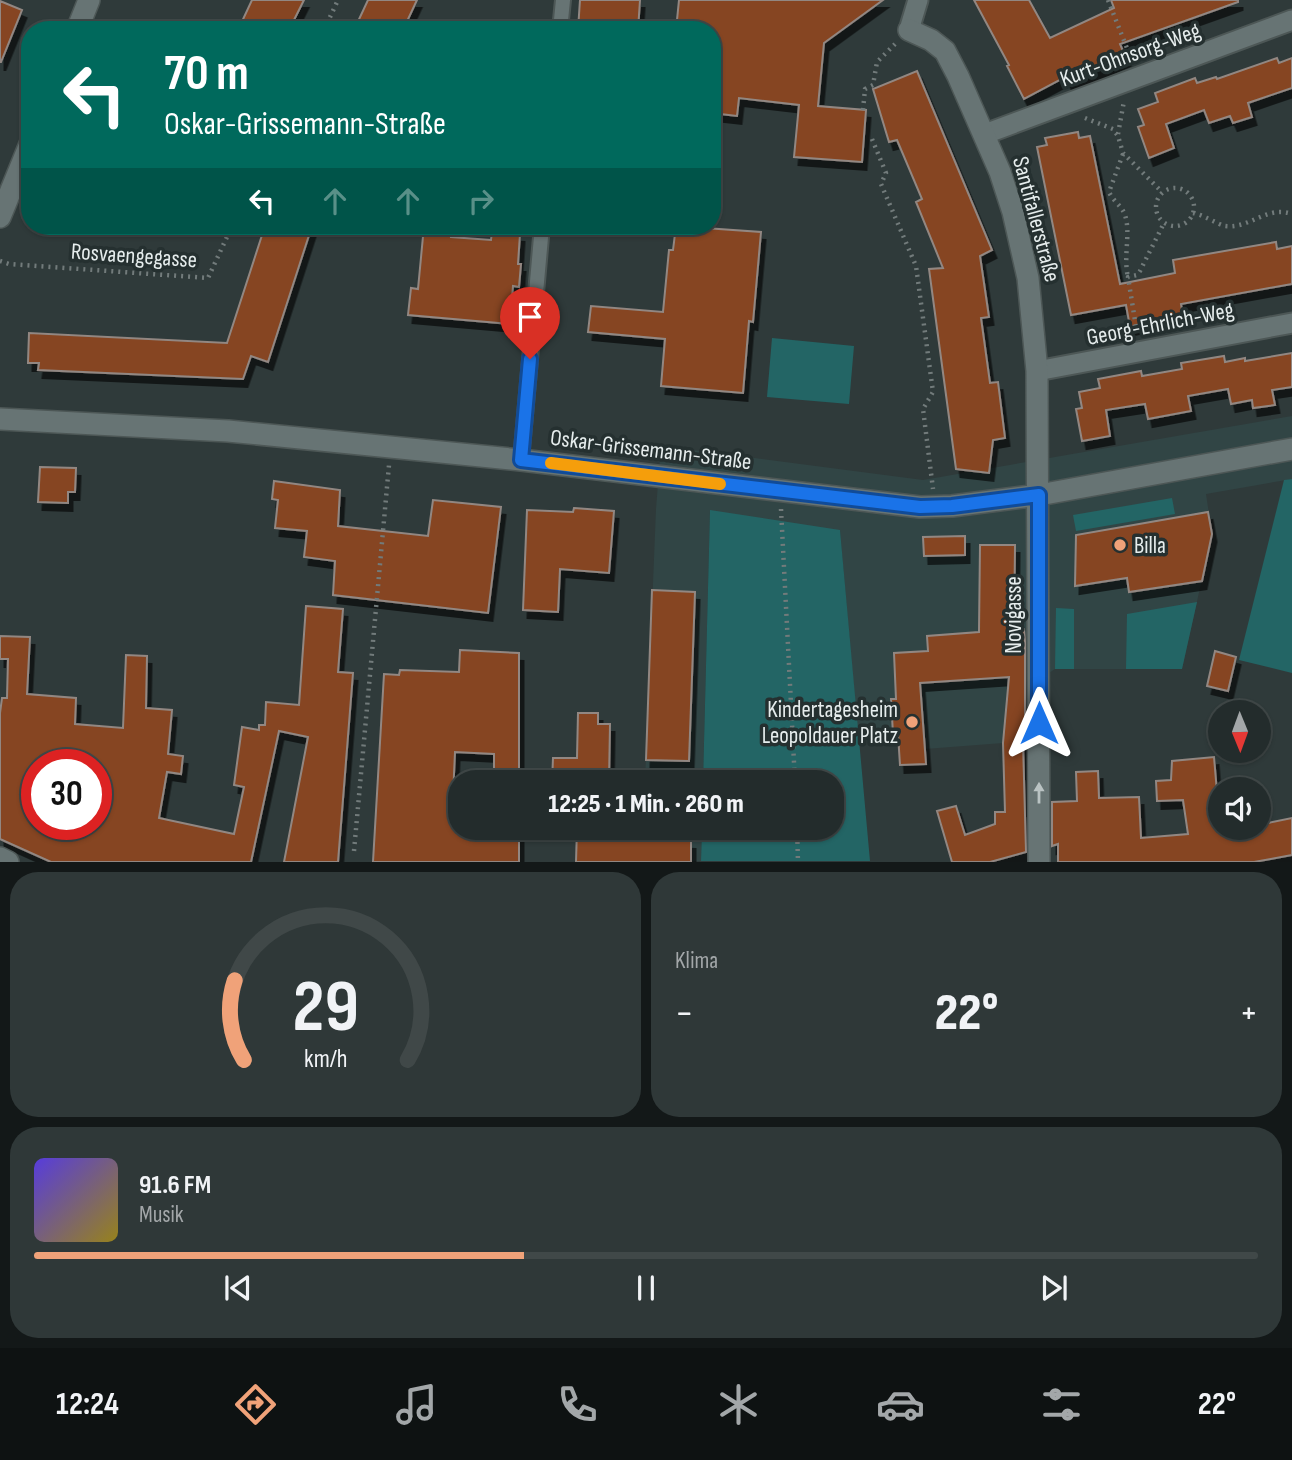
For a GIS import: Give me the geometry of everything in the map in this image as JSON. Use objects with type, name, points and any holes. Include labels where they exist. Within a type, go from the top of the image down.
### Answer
[{"type":"street","points":[[81,21],[89,0]]},
{"type":"street","points":[[909,30],[918,0]]},
{"type":"street","name":"Kurt-Ohnsorg-Weg","points":[[985,134],[1292,20]]},
{"type":"street","name":"Santifallerstraße","points":[[909,30],[931,40],[945,51],[985,134],[1008,198],[1024,256],[1032,305],[1037,371],[1039,495]]},
{"type":"street","points":[[0,217],[21,166]]},
{"type":"street","name":"Georg-Ehrlich-Weg","points":[[1037,371],[1292,323]]},
{"type":"street","name":"Oskar-Grissemann-Straße","points":[[0,419],[228,431],[521,460],[935,507],[1039,495],[1292,449]]},
{"type":"street","name":"Novigasse","points":[[1039,495],[1039,862]]},
{"type":"street","points":[[0,858],[8,862]]},
{"type":"lane","points":[[561,21],[563,0]]},
{"type":"lane","points":[[521,460],[541,235]]},
{"type":"path","points":[[328,21],[338,0]]},
{"type":"path","points":[[1108,0],[1134,79],[1118,136]]},
{"type":"path","points":[[863,110],[865,89],[873,85],[877,62],[909,30]]},
{"type":"path","points":[[1057,107],[1113,130],[1118,136],[1123,153],[1161,192]]},
{"type":"path","points":[[872,139],[886,173],[881,184],[916,266],[933,392],[923,409],[935,507]]},
{"type":"path","points":[[1123,153],[1109,192],[1125,214],[1125,266],[1140,352]]},
{"type":"path","points":[[1170,187],[1180,187],[1192,198],[1193,213],[1183,225],[1170,226],[1159,218],[1155,206],[1161,192],[1170,187]]},
{"type":"path","points":[[1193,213],[1226,226],[1273,211],[1292,214]]},
{"type":"path","points":[[1128,277],[1137,275],[1140,271],[1164,223]]},
{"type":"path","name":"Rosvaengegasse","points":[[0,261],[9,264],[208,278],[228,235]]},
{"type":"path","points":[[354,851],[391,447]]},
{"type":"path","points":[[782,522],[793,770]]},
{"type":"path","points":[[797,840],[798,862]]},
{"type":"shaded area","points":[[772,338],[854,346],[849,404],[767,397]]},
{"type":"shaded area","points":[[1292,416],[1292,479],[1206,494],[1212,534],[1182,669],[1055,669],[1029,686],[1009,687],[1003,743],[925,749],[926,764],[900,765],[898,734],[858,735],[840,531],[710,511],[703,770],[645,770],[661,446],[923,480]]},
{"type":"shaded area","points":[[1292,479],[1292,673],[1239,660],[1284,480]]},
{"type":"shaded area","points":[[1172,498],[1175,514],[1076,531],[1073,515]]},
{"type":"shaded area","points":[[710,510],[840,530],[870,861],[701,861],[702,840],[844,840],[844,770],[703,770]]},
{"type":"shaded area","points":[[1197,602],[1182,669],[1126,669],[1127,614]]},
{"type":"shaded area","points":[[1056,608],[1074,609],[1074,669],[1055,669]]},
{"type":"shaded area","points":[[644,840],[702,840],[701,861],[644,862]]},
{"type":"building","points":[[252,0],[304,0],[294,21],[242,21]]},
{"type":"building","points":[[368,0],[417,0],[407,21],[358,21]]},
{"type":"building","points":[[580,0],[640,0],[639,21],[579,21]]},
{"type":"building","points":[[679,0],[883,0],[824,43],[818,106],[866,110],[862,162],[794,157],[799,105],[739,98],[737,116],[721,114],[721,21],[677,21]]},
{"type":"building","points":[[974,0],[1029,0],[1050,38],[1114,8],[1111,0],[1238,2],[1120,44],[1126,58],[1068,83],[1065,77],[1024,99]]},
{"type":"building","points":[[0,1],[22,10],[1,62],[0,62]]},
{"type":"building","points":[[1277,58],[1279,63],[1292,58],[1292,88],[1248,103],[1252,117],[1233,123],[1230,116],[1209,123],[1204,110],[1166,124],[1174,148],[1149,158],[1138,127],[1144,125],[1138,109],[1158,102],[1155,93],[1195,78],[1197,83],[1216,77],[1217,79]]},
{"type":"building","points":[[917,71],[992,250],[980,256],[989,317],[981,318],[990,383],[998,382],[1005,438],[993,440],[989,473],[956,469],[929,269],[943,268],[916,202],[922,199],[897,140],[889,142],[873,89]]},
{"type":"building","points":[[1078,132],[1079,138],[1090,136],[1120,284],[1175,273],[1173,260],[1276,242],[1277,249],[1292,246],[1292,284],[1181,304],[1183,316],[1130,327],[1126,305],[1071,315],[1037,147],[1047,145],[1045,138]]},
{"type":"building","points":[[721,229],[761,232],[743,393],[661,386],[665,339],[588,332],[591,306],[663,312],[669,250],[673,250],[675,235],[721,235]]},
{"type":"building","points":[[262,235],[309,235],[268,362],[251,356],[243,379],[38,370],[39,363],[28,363],[29,333],[227,343]]},
{"type":"building","points":[[423,235],[491,240],[492,235],[520,235],[519,287],[513,286],[510,324],[408,315],[411,288],[418,289]]},
{"type":"building","points":[[1292,353],[1292,387],[1272,390],[1275,405],[1253,408],[1252,400],[1231,404],[1228,389],[1188,396],[1191,411],[1148,419],[1145,404],[1106,410],[1110,436],[1082,441],[1076,409],[1082,408],[1079,392],[1100,388],[1098,379],[1141,371],[1142,376],[1182,369],[1181,363],[1224,356],[1225,362]]},
{"type":"building","points":[[40,467],[76,468],[75,492],[68,492],[68,503],[38,502]]},
{"type":"building","points":[[274,481],[340,490],[338,526],[428,536],[433,500],[501,507],[488,613],[333,595],[335,561],[304,557],[307,531],[275,528],[278,500],[272,499]]},
{"type":"building","points":[[574,508],[614,511],[609,573],[560,569],[558,612],[523,610],[527,510],[573,512]]},
{"type":"building","points":[[1208,512],[1212,534],[1202,581],[1129,592],[1127,578],[1075,586],[1076,535]]},
{"type":"building","points":[[965,536],[965,555],[924,556],[923,537]]},
{"type":"building","points":[[980,545],[1015,545],[1014,630],[1024,629],[1025,642],[1023,742],[1026,852],[990,862],[952,862],[937,811],[956,806],[965,835],[995,824],[995,812],[1005,812],[1003,743],[1009,677],[920,683],[926,764],[900,765],[898,734],[893,734],[891,699],[896,699],[894,653],[928,651],[927,636],[979,632]]},
{"type":"building","points":[[652,590],[695,592],[689,761],[646,760]]},
{"type":"building","points":[[306,606],[343,609],[338,672],[353,673],[338,862],[284,862],[308,737],[279,731],[251,862],[51,862],[0,839],[0,713],[2,698],[7,698],[8,659],[0,659],[0,636],[30,637],[27,694],[76,698],[75,724],[123,728],[126,655],[147,656],[146,708],[172,710],[168,754],[183,756],[181,774],[167,772],[159,818],[234,834],[244,787],[234,785],[242,727],[259,730],[259,725],[265,725],[266,702],[299,705]]},
{"type":"building","points":[[460,650],[519,653],[519,770],[494,770],[494,754],[455,752],[454,770],[448,770],[448,840],[519,840],[519,862],[373,862],[384,674],[399,675],[400,670],[459,672]]},
{"type":"building","points":[[1215,651],[1236,657],[1228,691],[1207,686]]},
{"type":"building","points":[[578,713],[598,713],[598,724],[610,724],[609,770],[552,770],[553,758],[577,758]]},
{"type":"building","points":[[1208,758],[1208,763],[1215,763],[1216,777],[1208,777],[1208,840],[1271,840],[1271,822],[1292,818],[1292,855],[1254,862],[1058,862],[1058,844],[1052,846],[1052,802],[1077,801],[1076,772],[1098,771],[1099,798],[1139,797],[1141,838],[1188,834],[1183,800],[1157,801],[1156,781],[1171,780],[1172,761]]},
{"type":"building","points":[[577,840],[691,841],[691,862],[576,862]]},
{"type":"slow traffic","points":[[551,463],[720,484]]},
{"type":"place","name":"Billa","points":[[1120,545]]},
{"type":"place","name":"Kindertagesheim Leopoldauer Platz","points":[[912,722]]},
{"type":"route","points":[[530,359],[521,460],[920,507],[952,506],[1039,495],[1039,723]]}]
